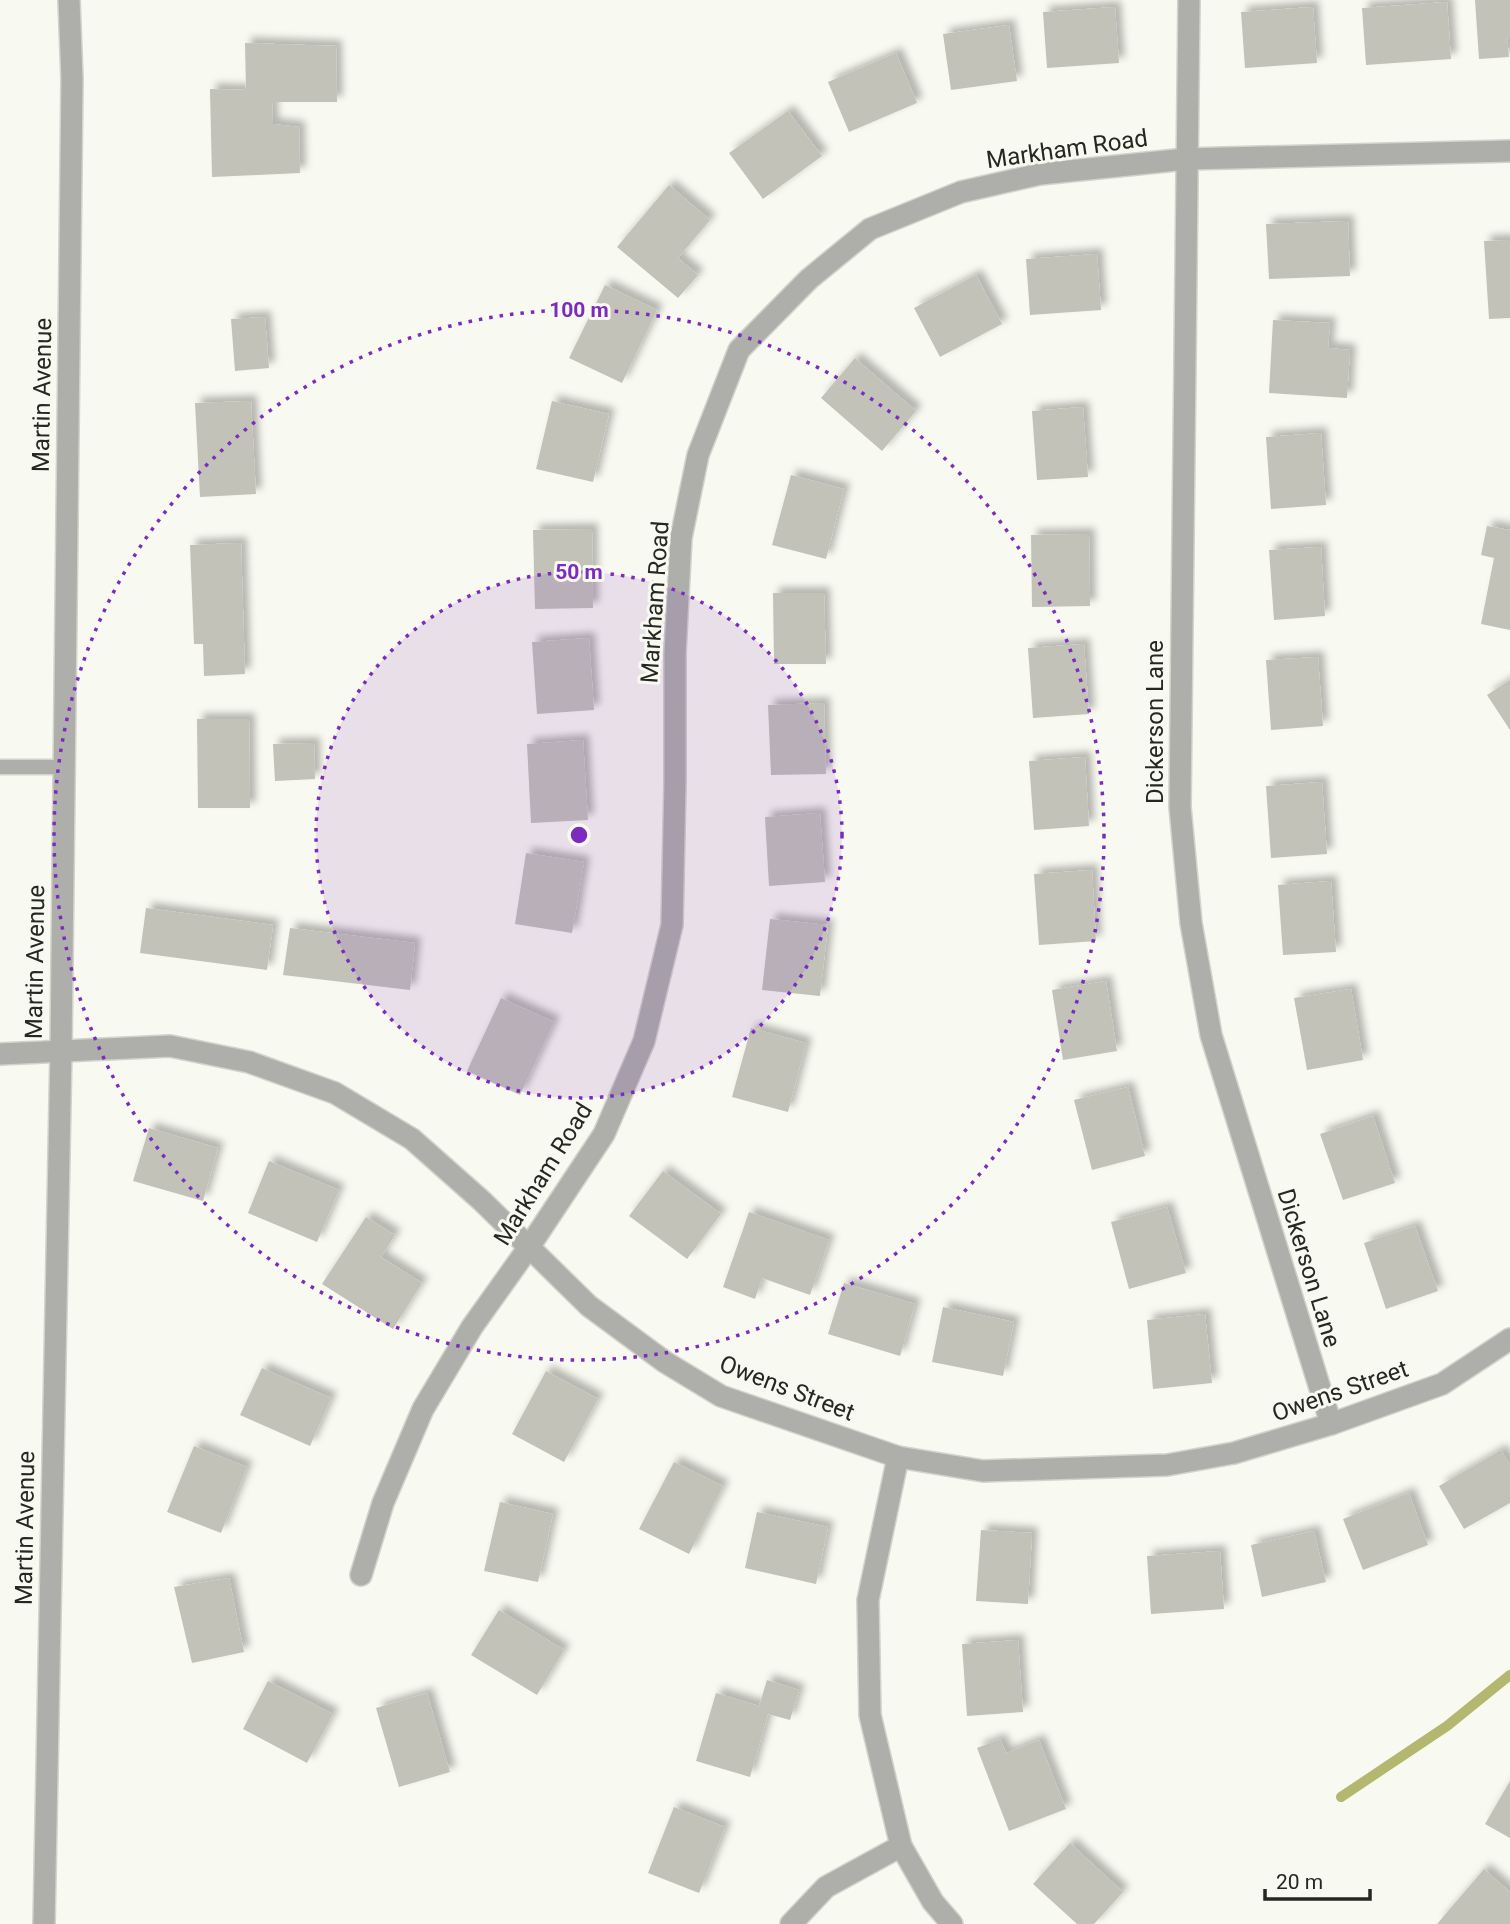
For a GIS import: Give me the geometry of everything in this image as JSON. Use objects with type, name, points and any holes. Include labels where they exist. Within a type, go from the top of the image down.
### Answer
[{"type":"street","name":"Martin Avenue","points":[[44,1924],[61,1050],[72,79],[69,0]]},
{"type":"street","name":"Dickerson Lane","points":[[1189,0],[1180,807],[1191,923],[1211,1035],[1331,1424]]},
{"type":"street","name":"Markham Road","points":[[360,1575],[383,1503],[423,1409],[472,1327],[604,1134],[644,1041],[672,925],[675,653],[681,538],[698,455],[739,350],[809,279],[870,229],[961,191],[1027,177],[1186,159],[1510,151]]},
{"type":"street","name":"Owens Street","points":[[0,1054],[170,1046],[249,1062],[335,1093],[412,1139],[482,1201],[589,1306],[665,1362],[721,1396],[898,1457],[983,1471],[1167,1465],[1234,1453],[1331,1424],[1442,1384],[1510,1339]]},
{"type":"street","points":[[898,1457],[868,1600],[870,1715],[901,1846],[933,1902],[952,1924]]},
{"type":"street","points":[[791,1924],[826,1887],[901,1846]]},
{"type":"lane","points":[[0,767],[64,767]]},
{"type":"building","points":[[1475,0],[1510,0],[1510,37],[1507,37],[1509,57],[1479,59]]},
{"type":"building","points":[[1447,2],[1451,59],[1366,65],[1362,8]]},
{"type":"building","points":[[1115,7],[1119,63],[1047,68],[1043,12]]},
{"type":"building","points":[[1313,7],[1317,63],[1245,68],[1241,12]]},
{"type":"building","points":[[1009,25],[1017,81],[951,90],[943,34]]},
{"type":"building","points":[[245,43],[336,46],[337,102],[272,102],[273,124],[299,127],[300,173],[212,177],[210,89],[246,90]]},
{"type":"building","points":[[896,53],[917,103],[849,132],[828,82]]},
{"type":"building","points":[[788,111],[822,156],[763,199],[729,153]]},
{"type":"building","points":[[669,185],[710,220],[678,258],[698,275],[678,298],[617,247]]},
{"type":"building","points":[[1348,221],[1350,276],[1269,279],[1266,224]]},
{"type":"building","points":[[1510,240],[1510,318],[1489,319],[1484,241]]},
{"type":"building","points":[[1097,254],[1101,310],[1030,315],[1026,259]]},
{"type":"building","points":[[976,275],[1002,324],[940,357],[914,308]]},
{"type":"building","points":[[605,285],[657,310],[622,383],[569,358]]},
{"type":"building","points":[[265,317],[269,368],[235,371],[231,319]]},
{"type":"building","points":[[1273,320],[1330,323],[1328,348],[1350,350],[1347,398],[1269,393]]},
{"type":"building","points":[[855,358],[916,411],[882,451],[821,398]]},
{"type":"building","points":[[251,401],[256,494],[200,497],[195,403]]},
{"type":"building","points":[[552,401],[609,414],[593,482],[536,469]]},
{"type":"building","points":[[1083,407],[1088,477],[1037,480],[1032,411]]},
{"type":"building","points":[[1321,433],[1326,505],[1271,509],[1266,437]]},
{"type":"building","points":[[791,475],[844,489],[826,559],[772,545]]},
{"type":"building","points":[[1487,526],[1510,530],[1510,630],[1481,624],[1494,558],[1481,555]]},
{"type":"building","points":[[592,529],[593,608],[535,609],[533,530]]},
{"type":"building","points":[[1089,534],[1090,606],[1032,607],[1031,535]]},
{"type":"building","points":[[241,543],[245,674],[204,676],[203,644],[194,644],[190,545]]},
{"type":"building","points":[[1321,547],[1325,616],[1274,620],[1269,550]]},
{"type":"building","points":[[773,593],[824,593],[826,664],[774,664]]},
{"type":"building","points":[[589,638],[594,710],[537,714],[532,642]]},
{"type":"building","points":[[1084,644],[1089,714],[1033,718],[1028,648]]},
{"type":"building","points":[[1318,657],[1323,726],[1271,730],[1266,660]]},
{"type":"building","points":[[1510,680],[1510,730],[1487,695]]},
{"type":"building","points":[[824,703],[826,774],[771,775],[768,705]]},
{"type":"building","points":[[197,719],[249,719],[250,808],[198,808]]},
{"type":"building","points":[[583,740],[588,820],[531,823],[527,744]]},
{"type":"building","points":[[314,743],[315,779],[275,781],[273,744]]},
{"type":"building","points":[[1085,757],[1089,826],[1034,830],[1029,761]]},
{"type":"building","points":[[1322,782],[1327,854],[1271,858],[1266,786]]},
{"type":"building","points":[[820,813],[825,882],[769,886],[765,817]]},
{"type":"building","points":[[526,853],[584,862],[572,933],[515,924]]},
{"type":"building","points":[[1092,870],[1096,941],[1039,945],[1034,874]]},
{"type":"building","points":[[1331,881],[1336,952],[1283,955],[1278,885]]},
{"type":"building","points":[[146,908],[273,925],[267,970],[140,953]]},
{"type":"building","points":[[770,919],[828,925],[820,996],[762,990]]},
{"type":"building","points":[[290,928],[415,943],[410,990],[283,975]]},
{"type":"building","points":[[1106,981],[1117,1051],[1063,1060],[1052,990]]},
{"type":"building","points":[[1351,989],[1363,1060],[1307,1070],[1294,998]]},
{"type":"building","points":[[501,998],[554,1022],[520,1095],[467,1071]]},
{"type":"building","points":[[751,1028],[806,1043],[788,1112],[732,1097]]},
{"type":"building","points":[[1128,1087],[1145,1156],[1092,1170],[1074,1100]]},
{"type":"building","points":[[1373,1116],[1395,1183],[1343,1200],[1320,1134]]},
{"type":"building","points":[[149,1128],[218,1148],[203,1201],[133,1181]]},
{"type":"building","points":[[269,1161],[339,1190],[317,1242],[248,1213]]},
{"type":"building","points":[[663,1171],[721,1214],[687,1259],[629,1216]]},
{"type":"building","points":[[1167,1207],[1186,1273],[1129,1289],[1111,1222]]},
{"type":"building","points":[[749,1212],[829,1240],[810,1295],[762,1278],[755,1299],[723,1287]]},
{"type":"building","points":[[366,1217],[395,1235],[381,1257],[422,1283],[393,1329],[322,1284]]},
{"type":"building","points":[[1415,1226],[1438,1291],[1386,1309],[1364,1243]]},
{"type":"building","points":[[844,1283],[915,1304],[900,1356],[828,1334]]},
{"type":"building","points":[[943,1307],[1014,1322],[1003,1376],[932,1362]]},
{"type":"building","points":[[1205,1314],[1212,1383],[1153,1389],[1147,1320]]},
{"type":"building","points":[[262,1368],[331,1398],[310,1446],[240,1415]]},
{"type":"building","points":[[546,1371],[598,1399],[564,1462],[512,1434]]},
{"type":"building","points":[[194,1446],[247,1467],[221,1533],[167,1512]]},
{"type":"building","points":[[1501,1450],[1510,1465],[1510,1503],[1464,1529],[1439,1486]]},
{"type":"building","points":[[674,1462],[723,1486],[689,1554],[639,1529]]},
{"type":"building","points":[[1409,1493],[1428,1545],[1363,1570],[1343,1519]]},
{"type":"building","points":[[500,1502],[553,1514],[538,1582],[484,1571]]},
{"type":"building","points":[[757,1512],[828,1527],[816,1584],[745,1568]]},
{"type":"building","points":[[981,1530],[1032,1533],[1028,1604],[976,1601]]},
{"type":"building","points":[[1314,1531],[1326,1582],[1262,1597],[1251,1545]]},
{"type":"building","points":[[1220,1551],[1224,1609],[1151,1614],[1147,1556]]},
{"type":"building","points":[[229,1578],[244,1652],[192,1663],[174,1587]]},
{"type":"building","points":[[499,1610],[564,1650],[537,1695],[471,1655]]},
{"type":"building","points":[[1018,1640],[1023,1712],[967,1716],[962,1644]]},
{"type":"building","points":[[767,1680],[799,1690],[790,1720],[768,1714],[750,1777],[696,1761],[716,1693],[759,1706]]},
{"type":"building","points":[[268,1681],[333,1714],[307,1763],[243,1729]]},
{"type":"building","points":[[427,1693],[450,1772],[399,1787],[376,1708]]},
{"type":"building","points":[[1000,1739],[1006,1753],[1039,1740],[1066,1809],[1009,1831],[977,1748]]},
{"type":"building","points":[[1510,1781],[1510,1838],[1485,1824]]},
{"type":"building","points":[[674,1807],[725,1827],[699,1893],[648,1873]]},
{"type":"building","points":[[1070,1843],[1123,1892],[1094,1924],[1077,1924],[1033,1884]]},
{"type":"building","points":[[1484,1869],[1510,1892],[1510,1924],[1437,1924]]},
{"type":"waterway","points":[[1341,1797],[1447,1726],[1510,1675]]}]
